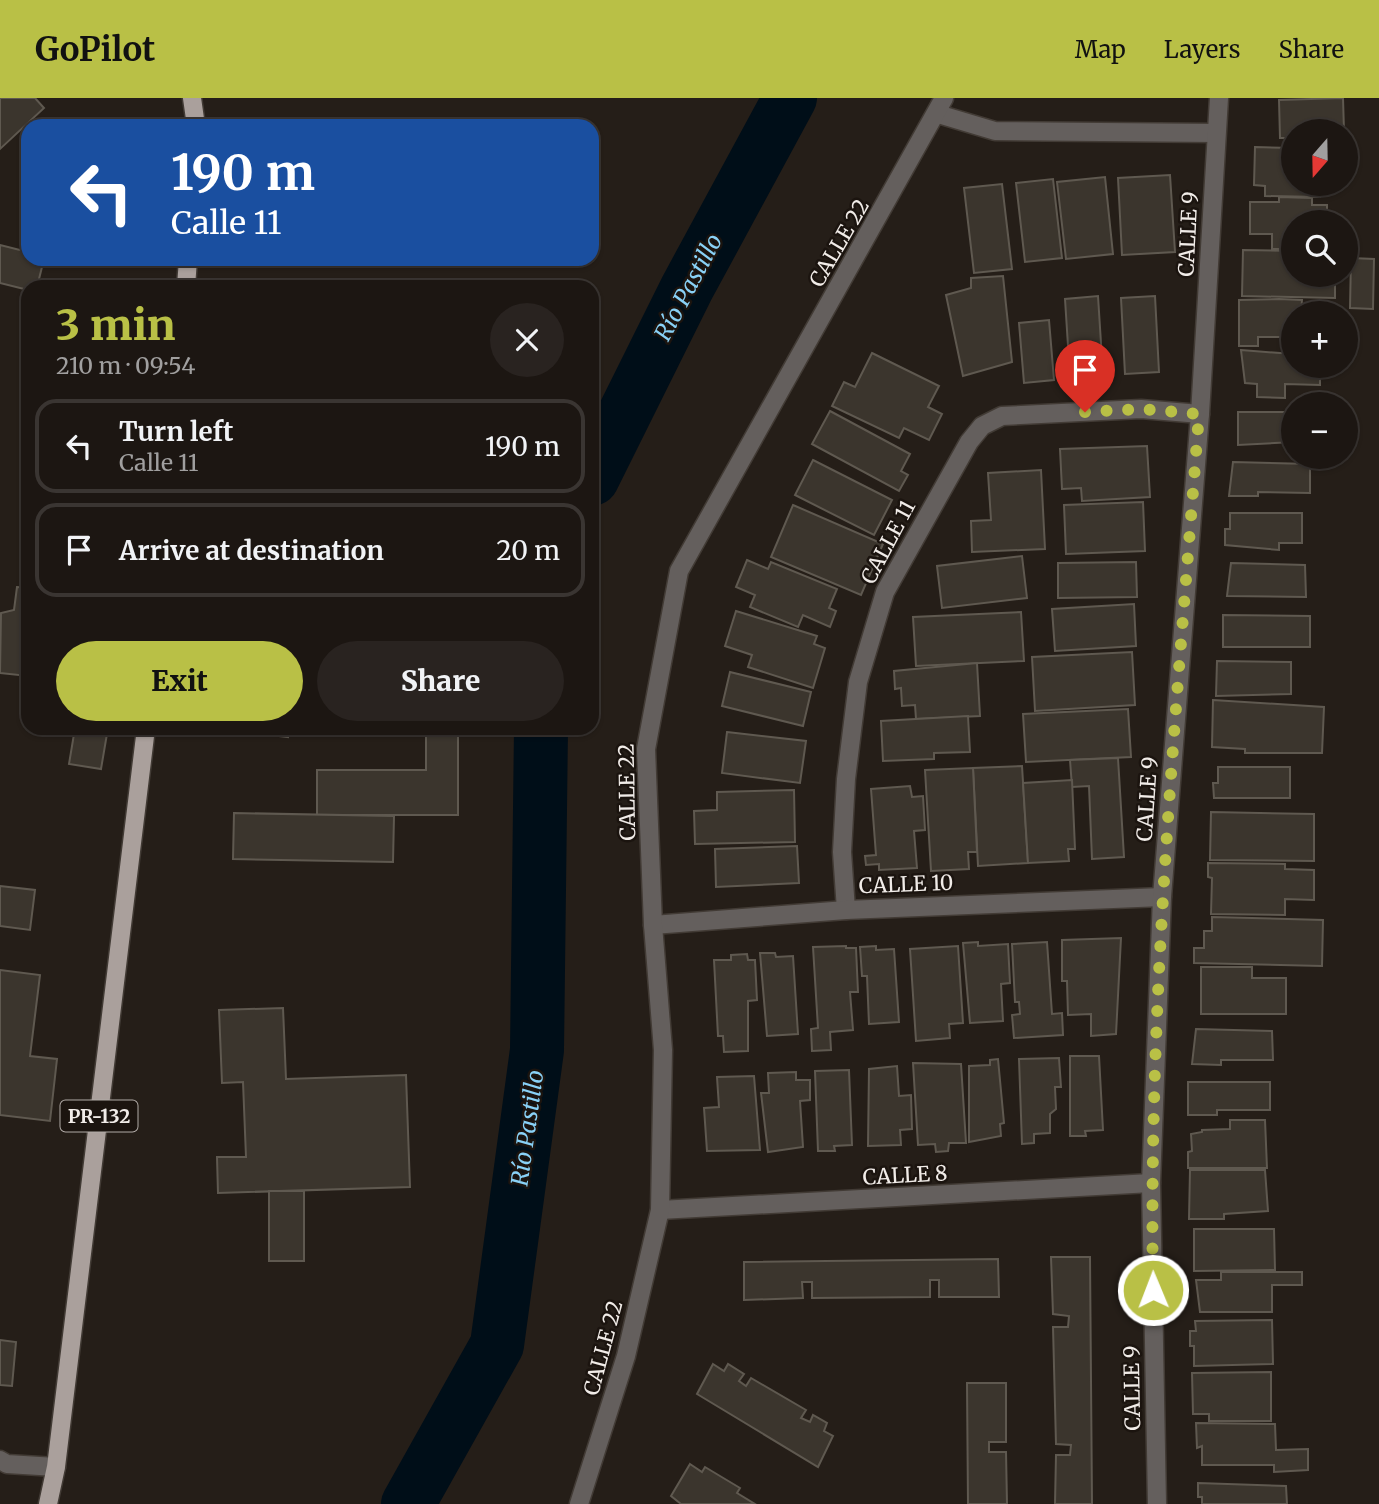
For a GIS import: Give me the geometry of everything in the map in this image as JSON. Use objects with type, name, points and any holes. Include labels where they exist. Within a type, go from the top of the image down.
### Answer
[{"type":"main road","points":[[192,98],[195,119]]},
{"type":"main road","name":"PR-132","points":[[48,1504],[56,1467],[145,735]]},
{"type":"street","name":"CALLE 9","points":[[1157,1504],[1151,1183],[1162,897],[1199,414],[1219,98]]},
{"type":"street","points":[[941,106],[995,131],[1216,133]]},
{"type":"street","name":"CALLE 22","points":[[579,1504],[626,1356],[660,1210],[663,1050],[653,925],[646,749],[679,571],[941,106]]},
{"type":"street","name":"CALLE 11","points":[[846,910],[842,852],[846,779],[858,682],[885,592],[968,442],[982,426],[1002,416],[1141,409],[1199,414]]},
{"type":"street","name":"CALLE 10","points":[[653,925],[846,910],[1162,897]]},
{"type":"street","name":"CALLE 8","points":[[660,1210],[1151,1183]]},
{"type":"street","points":[[0,1460],[7,1464],[56,1467]]},
{"type":"building","points":[[0,98],[35,98],[44,108],[32,119],[21,119],[21,129],[0,149]]},
{"type":"building","points":[[1343,98],[1344,119],[1281,119],[1280,138],[1279,100]]},
{"type":"building","points":[[1255,147],[1281,148],[1281,196],[1320,197],[1265,196],[1265,186],[1254,185]]},
{"type":"building","points":[[1170,175],[1175,252],[1122,255],[1118,178]]},
{"type":"building","points":[[1105,177],[1113,254],[1066,259],[1057,182]]},
{"type":"building","points":[[1053,179],[1062,258],[1025,262],[1016,183]]},
{"type":"building","points":[[1002,184],[1012,269],[974,273],[964,188]]},
{"type":"building","points":[[1279,197],[1312,198],[1312,205],[1327,205],[1327,210],[1281,210],[1281,249],[1272,249],[1272,234],[1250,234],[1250,202],[1279,202]]},
{"type":"building","points":[[0,245],[21,250],[21,266],[42,266],[39,280],[21,280],[21,288],[0,283]]},
{"type":"building","points":[[1243,250],[1281,251],[1281,287],[1335,287],[1335,298],[1242,296]]},
{"type":"building","points":[[1358,258],[1374,259],[1373,309],[1358,308],[1358,301],[1350,301],[1350,287],[1358,287]]},
{"type":"building","points":[[1003,276],[1012,362],[963,376],[946,295],[971,288],[971,278]]},
{"type":"building","points":[[1098,296],[1103,375],[1070,377],[1065,299]]},
{"type":"building","points":[[1155,296],[1159,372],[1125,374],[1121,298]]},
{"type":"building","points":[[1239,300],[1302,300],[1281,301],[1281,337],[1258,337],[1258,346],[1239,346]]},
{"type":"building","points":[[1049,320],[1054,380],[1024,383],[1019,323]]},
{"type":"building","points":[[1241,350],[1281,353],[1281,378],[1320,378],[1320,385],[1285,384],[1285,392],[1281,392],[1281,398],[1257,397],[1257,384],[1245,383]]},
{"type":"building","points":[[872,353],[939,386],[928,407],[942,414],[929,440],[904,428],[899,438],[832,406],[844,382],[855,387]]},
{"type":"building","points":[[830,411],[910,454],[901,471],[908,475],[899,491],[812,444]]},
{"type":"building","points":[[1238,412],[1281,412],[1281,443],[1238,445]]},
{"type":"building","points":[[1147,446],[1150,497],[1082,501],[1081,488],[1062,489],[1060,449]]},
{"type":"building","points":[[813,460],[892,500],[874,535],[795,495]]},
{"type":"building","points":[[1233,462],[1281,463],[1281,469],[1310,469],[1310,493],[1258,492],[1258,496],[1229,496]]},
{"type":"building","points":[[1041,470],[1045,549],[972,552],[971,521],[991,520],[988,473]]},
{"type":"building","points":[[1143,502],[1145,551],[1066,554],[1064,505]]},
{"type":"building","points":[[793,505],[883,544],[861,595],[771,557]]},
{"type":"building","points":[[1230,513],[1302,513],[1302,543],[1279,543],[1279,550],[1225,545],[1225,529],[1230,529]]},
{"type":"building","points":[[1022,556],[1027,598],[942,608],[937,566]]},
{"type":"building","points":[[747,560],[768,569],[771,562],[837,589],[829,608],[836,611],[830,627],[803,615],[798,627],[750,607],[755,595],[736,587]]},
{"type":"building","points":[[1136,562],[1137,597],[1058,598],[1058,563]]},
{"type":"building","points":[[1231,563],[1305,565],[1306,597],[1227,596]]},
{"type":"building","points":[[17,587],[21,587],[21,675],[0,673],[1,613],[14,610]]},
{"type":"building","points":[[1134,604],[1136,646],[1055,651],[1052,609]]},
{"type":"building","points":[[736,611],[817,636],[814,644],[825,648],[813,688],[748,667],[752,655],[725,646]]},
{"type":"building","points":[[1021,612],[1024,661],[916,666],[913,617]]},
{"type":"building","points":[[1223,615],[1310,616],[1310,647],[1223,647]]},
{"type":"building","points":[[1132,652],[1135,705],[1035,711],[1032,657]]},
{"type":"building","points":[[1217,661],[1291,662],[1291,694],[1216,696]]},
{"type":"building","points":[[977,663],[980,716],[916,719],[915,705],[902,706],[901,688],[895,689],[894,671]]},
{"type":"building","points":[[730,672],[811,692],[803,726],[722,706]]},
{"type":"building","points":[[1213,700],[1324,707],[1322,753],[1245,753],[1245,749],[1212,747]]},
{"type":"building","points":[[1128,709],[1131,757],[1026,762],[1023,714]]},
{"type":"building","points":[[968,716],[970,752],[934,753],[934,759],[883,761],[881,721]]},
{"type":"building","points":[[727,732],[806,741],[800,783],[722,773]]},
{"type":"building","points":[[74,735],[107,735],[101,769],[69,764]]},
{"type":"building","points":[[426,735],[458,735],[458,815],[317,815],[317,770],[426,770]]},
{"type":"building","points":[[1118,758],[1124,857],[1092,859],[1089,786],[1072,787],[1070,760]]},
{"type":"building","points":[[1022,766],[1028,863],[978,866],[973,768]]},
{"type":"building","points":[[1218,767],[1290,767],[1290,798],[1214,798],[1213,783],[1218,783]]},
{"type":"building","points":[[973,768],[977,852],[968,852],[969,869],[931,871],[925,770]]},
{"type":"building","points":[[1072,780],[1075,849],[1068,849],[1069,861],[1028,863],[1023,783]]},
{"type":"building","points":[[910,786],[912,797],[923,796],[925,830],[914,831],[917,868],[879,870],[879,864],[866,865],[865,856],[876,855],[871,789]]},
{"type":"building","points":[[794,790],[795,842],[695,844],[694,811],[717,810],[717,792]]},
{"type":"building","points":[[1211,812],[1314,814],[1314,861],[1210,860]]},
{"type":"building","points":[[234,813],[394,816],[393,862],[233,859]]},
{"type":"building","points":[[797,846],[799,883],[716,887],[715,849]]},
{"type":"building","points":[[1208,863],[1285,864],[1285,869],[1314,870],[1314,900],[1285,899],[1285,915],[1211,914],[1212,878],[1208,877]]},
{"type":"building","points":[[0,886],[35,890],[30,930],[0,926]]},
{"type":"building","points":[[1212,917],[1323,920],[1322,966],[1194,963],[1194,948],[1204,948],[1204,931],[1212,931]]},
{"type":"building","points":[[1121,938],[1116,1034],[1091,1036],[1091,1014],[1068,1015],[1067,981],[1062,981],[1062,940]]},
{"type":"building","points":[[978,942],[978,946],[1008,944],[1010,983],[1001,984],[1003,1021],[970,1023],[963,943]]},
{"type":"building","points":[[1047,942],[1052,1014],[1062,1013],[1063,1035],[1014,1038],[1012,1015],[1020,1014],[1019,1002],[1015,1002],[1012,944]]},
{"type":"building","points":[[876,946],[876,950],[894,949],[899,1022],[869,1024],[867,976],[862,976],[860,947]]},
{"type":"building","points":[[958,946],[963,1023],[949,1024],[950,1038],[916,1041],[910,949]]},
{"type":"building","points":[[813,947],[856,948],[858,992],[850,992],[853,1030],[830,1032],[831,1050],[812,1051],[811,1029],[818,1028]]},
{"type":"building","points":[[760,953],[775,953],[776,957],[793,956],[798,1034],[767,1036]]},
{"type":"building","points":[[747,954],[748,960],[755,960],[757,1000],[748,1001],[748,1051],[724,1052],[723,1036],[718,1036],[714,960],[731,960],[731,955]]},
{"type":"building","points":[[1201,967],[1252,967],[1252,978],[1286,978],[1286,1014],[1201,1014]]},
{"type":"building","points":[[0,970],[40,975],[30,1056],[57,1059],[50,1121],[0,1115]]},
{"type":"building","points":[[283,1008],[286,1079],[406,1075],[410,1187],[218,1193],[217,1157],[246,1157],[243,1082],[222,1083],[219,1010]]},
{"type":"building","points":[[1196,1029],[1272,1031],[1273,1060],[1221,1060],[1221,1065],[1192,1064]]},
{"type":"building","points":[[1070,1056],[1099,1056],[1103,1130],[1085,1131],[1086,1136],[1070,1136]]},
{"type":"building","points":[[1059,1058],[1061,1087],[1055,1087],[1056,1109],[1050,1114],[1050,1133],[1034,1134],[1034,1143],[1022,1144],[1019,1059]]},
{"type":"building","points":[[998,1059],[1004,1123],[1000,1124],[1001,1136],[969,1142],[969,1066],[990,1065],[990,1060]]},
{"type":"building","points":[[913,1063],[961,1064],[966,1143],[949,1143],[948,1151],[936,1152],[935,1144],[918,1145]]},
{"type":"building","points":[[897,1066],[899,1096],[911,1095],[912,1129],[900,1130],[901,1145],[868,1146],[869,1069]]},
{"type":"building","points":[[849,1070],[852,1145],[834,1146],[835,1151],[818,1151],[815,1071]]},
{"type":"building","points":[[796,1072],[796,1080],[810,1080],[810,1100],[800,1101],[803,1147],[768,1152],[761,1093],[769,1093],[768,1073]]},
{"type":"building","points":[[754,1076],[760,1150],[707,1151],[704,1108],[719,1107],[717,1077]]},
{"type":"building","points":[[1188,1082],[1270,1082],[1270,1110],[1217,1110],[1217,1115],[1188,1115]]},
{"type":"building","points":[[1230,1120],[1265,1120],[1267,1168],[1188,1168],[1188,1152],[1192,1151],[1191,1134],[1202,1130],[1230,1129]]},
{"type":"building","points":[[1190,1170],[1265,1170],[1268,1211],[1224,1214],[1224,1219],[1189,1219]]},
{"type":"building","points":[[269,1191],[304,1191],[304,1261],[269,1261]]},
{"type":"building","points":[[1194,1229],[1274,1229],[1275,1270],[1194,1271]]},
{"type":"building","points":[[1051,1257],[1090,1257],[1092,1504],[1055,1504],[1056,1455],[1070,1455],[1071,1445],[1056,1444],[1053,1327],[1068,1327],[1069,1316],[1053,1314]]},
{"type":"building","points":[[998,1259],[999,1297],[939,1297],[939,1280],[930,1280],[930,1297],[812,1298],[812,1282],[802,1282],[803,1298],[744,1300],[744,1262]]},
{"type":"building","points":[[1221,1272],[1302,1272],[1302,1285],[1272,1285],[1272,1312],[1200,1312],[1196,1280],[1221,1280]]},
{"type":"building","points":[[1272,1320],[1273,1364],[1194,1366],[1194,1346],[1190,1346],[1190,1331],[1196,1331],[1195,1321]]},
{"type":"building","points":[[0,1340],[16,1342],[12,1386],[0,1385]]},
{"type":"building","points":[[713,1364],[724,1371],[728,1364],[744,1374],[739,1381],[746,1386],[751,1378],[806,1410],[801,1418],[810,1422],[813,1415],[827,1423],[824,1431],[833,1436],[818,1467],[697,1394]]},
{"type":"building","points":[[1271,1372],[1271,1421],[1209,1421],[1209,1414],[1193,1414],[1192,1373]]},
{"type":"building","points":[[967,1383],[1006,1383],[1006,1442],[989,1442],[989,1452],[1006,1452],[1007,1504],[968,1504]]},
{"type":"building","points":[[1196,1423],[1275,1424],[1276,1450],[1308,1449],[1308,1470],[1274,1472],[1274,1465],[1202,1465],[1202,1446],[1197,1448]]},
{"type":"building","points":[[690,1464],[702,1472],[705,1467],[740,1488],[737,1493],[755,1504],[681,1504],[671,1496]]},
{"type":"building","points":[[1198,1483],[1286,1486],[1287,1504],[1202,1504],[1202,1497],[1198,1497]]},
{"type":"waterway","name":"Río Pastillo","points":[[599,465],[687,288],[790,98]]},
{"type":"waterway","name":"Río Pastillo","points":[[408,1504],[497,1345],[537,1050],[541,735]]},
{"type":"route","points":[[1085,412],[1141,409],[1199,414],[1162,897],[1151,1183],[1153,1290]]}]
